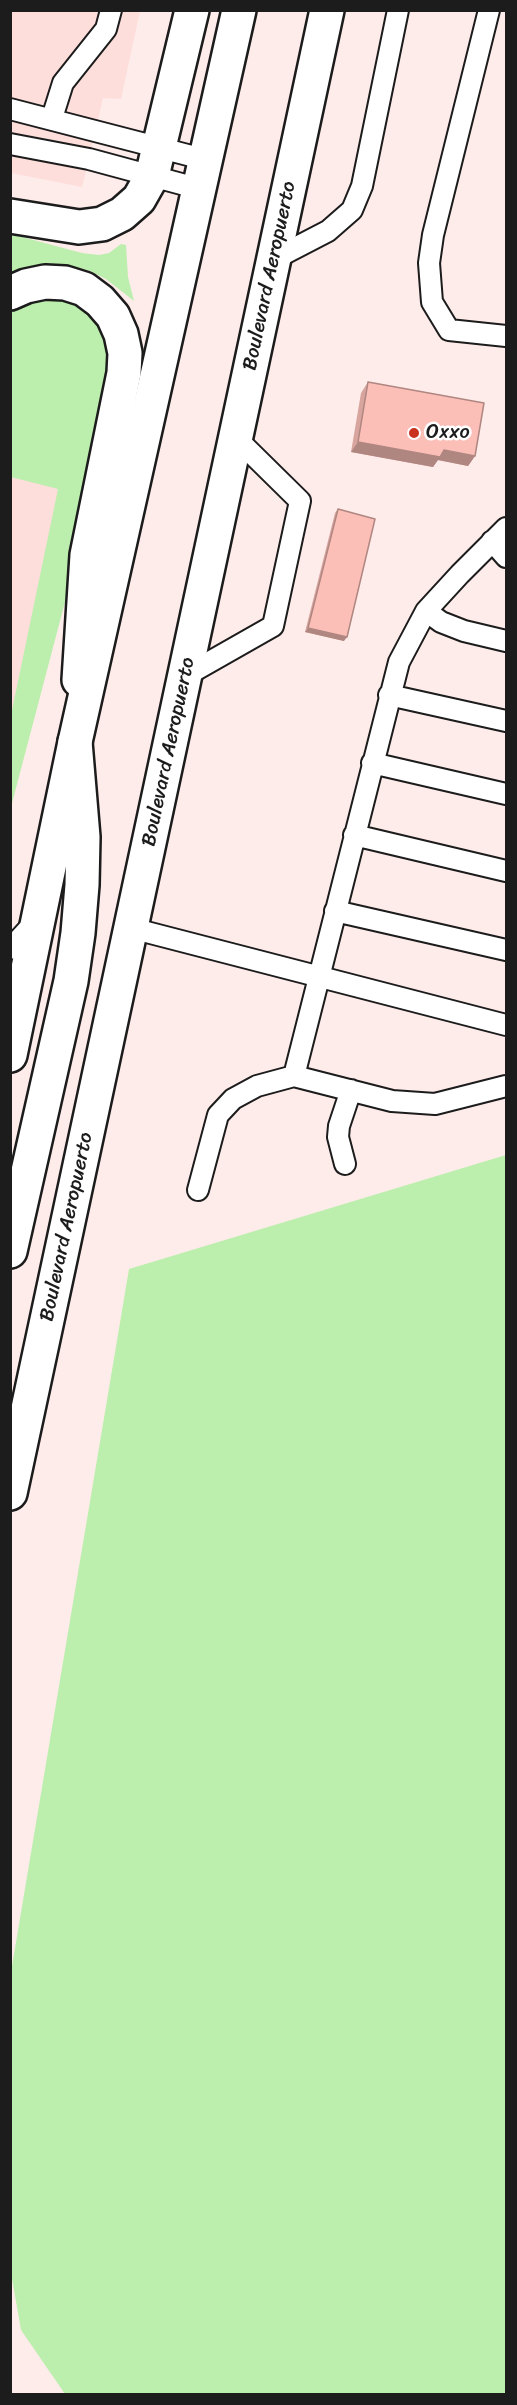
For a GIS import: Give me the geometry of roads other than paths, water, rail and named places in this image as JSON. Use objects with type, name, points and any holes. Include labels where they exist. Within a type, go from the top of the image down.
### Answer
[{"type":"main road","points":[[10,216],[79,227],[102,224],[122,214],[139,199],[156,161],[192,10]]},
{"type":"main road","points":[[10,1055],[75,742],[239,10]]},
{"type":"main road","name":"Boulevard Aeropuerto","points":[[10,1492],[327,10]]},
{"type":"main road","points":[[10,293],[26,285],[45,282],[65,283],[84,289],[100,301],[113,316],[122,333],[125,353],[124,373],[87,555],[75,742],[83,837],[78,933],[71,981],[10,1251]]},
{"type":"lane","points":[[51,118],[63,83],[106,29],[111,10]]},
{"type":"lane","points":[[274,259],[328,231],[352,210],[362,186],[398,10]]},
{"type":"lane","points":[[489,10],[433,236],[429,263],[432,302],[449,330],[507,336]]},
{"type":"lane","points":[[10,109],[51,118],[156,161],[203,175]]},
{"type":"lane","points":[[10,144],[89,159],[156,161],[203,175]]},
{"type":"lane","points":[[185,676],[273,626],[300,501],[236,438]]},
{"type":"lane","points":[[294,1076],[399,662],[426,611],[460,573],[500,535],[507,557]]},
{"type":"lane","points":[[426,611],[441,622],[464,631],[507,641]]},
{"type":"lane","points":[[389,695],[507,721]]},
{"type":"lane","points":[[372,763],[507,794]]},
{"type":"lane","points":[[354,835],[507,871]]},
{"type":"lane","points":[[335,911],[507,950]]},
{"type":"lane","points":[[10,949],[39,917]]},
{"type":"lane","points":[[131,928],[507,1025]]},
{"type":"lane","points":[[198,1190],[218,1115],[233,1099],[249,1090],[294,1076],[392,1101],[435,1104],[507,1086]]},
{"type":"lane","points":[[345,1164],[338,1137],[351,1090]]},
{"type":"place","name":"Oxxo","points":[[414,433]]}]
